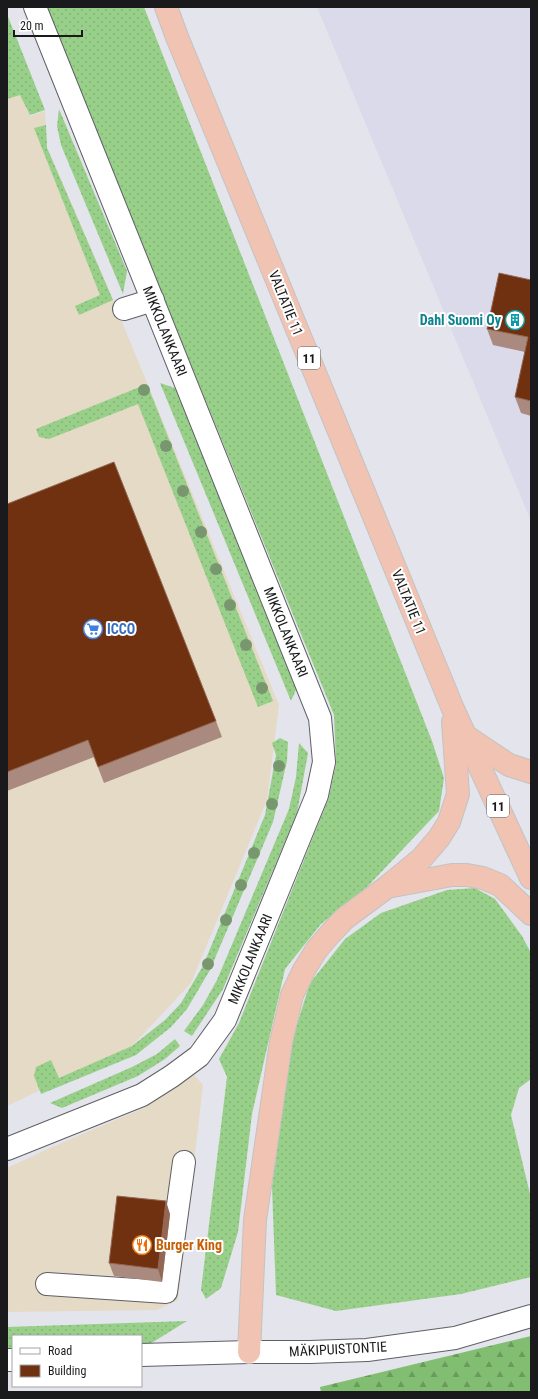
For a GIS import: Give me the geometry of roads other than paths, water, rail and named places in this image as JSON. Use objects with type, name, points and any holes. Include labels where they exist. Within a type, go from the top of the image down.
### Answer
[{"type":"highway","name":"VALTATIE 11","points":[[166,7],[452,709]]},
{"type":"highway","name":"11","points":[[452,709],[531,878]]},
{"type":"highway","points":[[249,1352],[255,1220],[281,1042],[292,995],[304,970],[317,949],[330,934],[344,919],[387,887],[420,859],[439,838],[449,822],[456,805],[458,794],[452,709]]},
{"type":"highway","points":[[464,735],[509,764],[531,772]]},
{"type":"highway","points":[[387,887],[452,876],[466,875],[483,878],[500,885],[531,914]]},
{"type":"street","name":"MIKKOLANKAARI","points":[[7,1149],[142,1095],[172,1076],[199,1056],[225,1020],[317,795],[324,762],[320,718],[35,7]]},
{"type":"street","points":[[124,309],[152,300]]},
{"type":"street","points":[[46,1284],[166,1292],[184,1162]]},
{"type":"street","name":"MÄKIPUISTONTIE","points":[[142,1355],[367,1350],[455,1338],[531,1316]]},
{"type":"place","name":"Dahl Suomi Oy","points":[[515,320]]},
{"type":"place","name":"ICCO","points":[[93,629]]},
{"type":"place","name":"Burger King","points":[[142,1245]]}]
